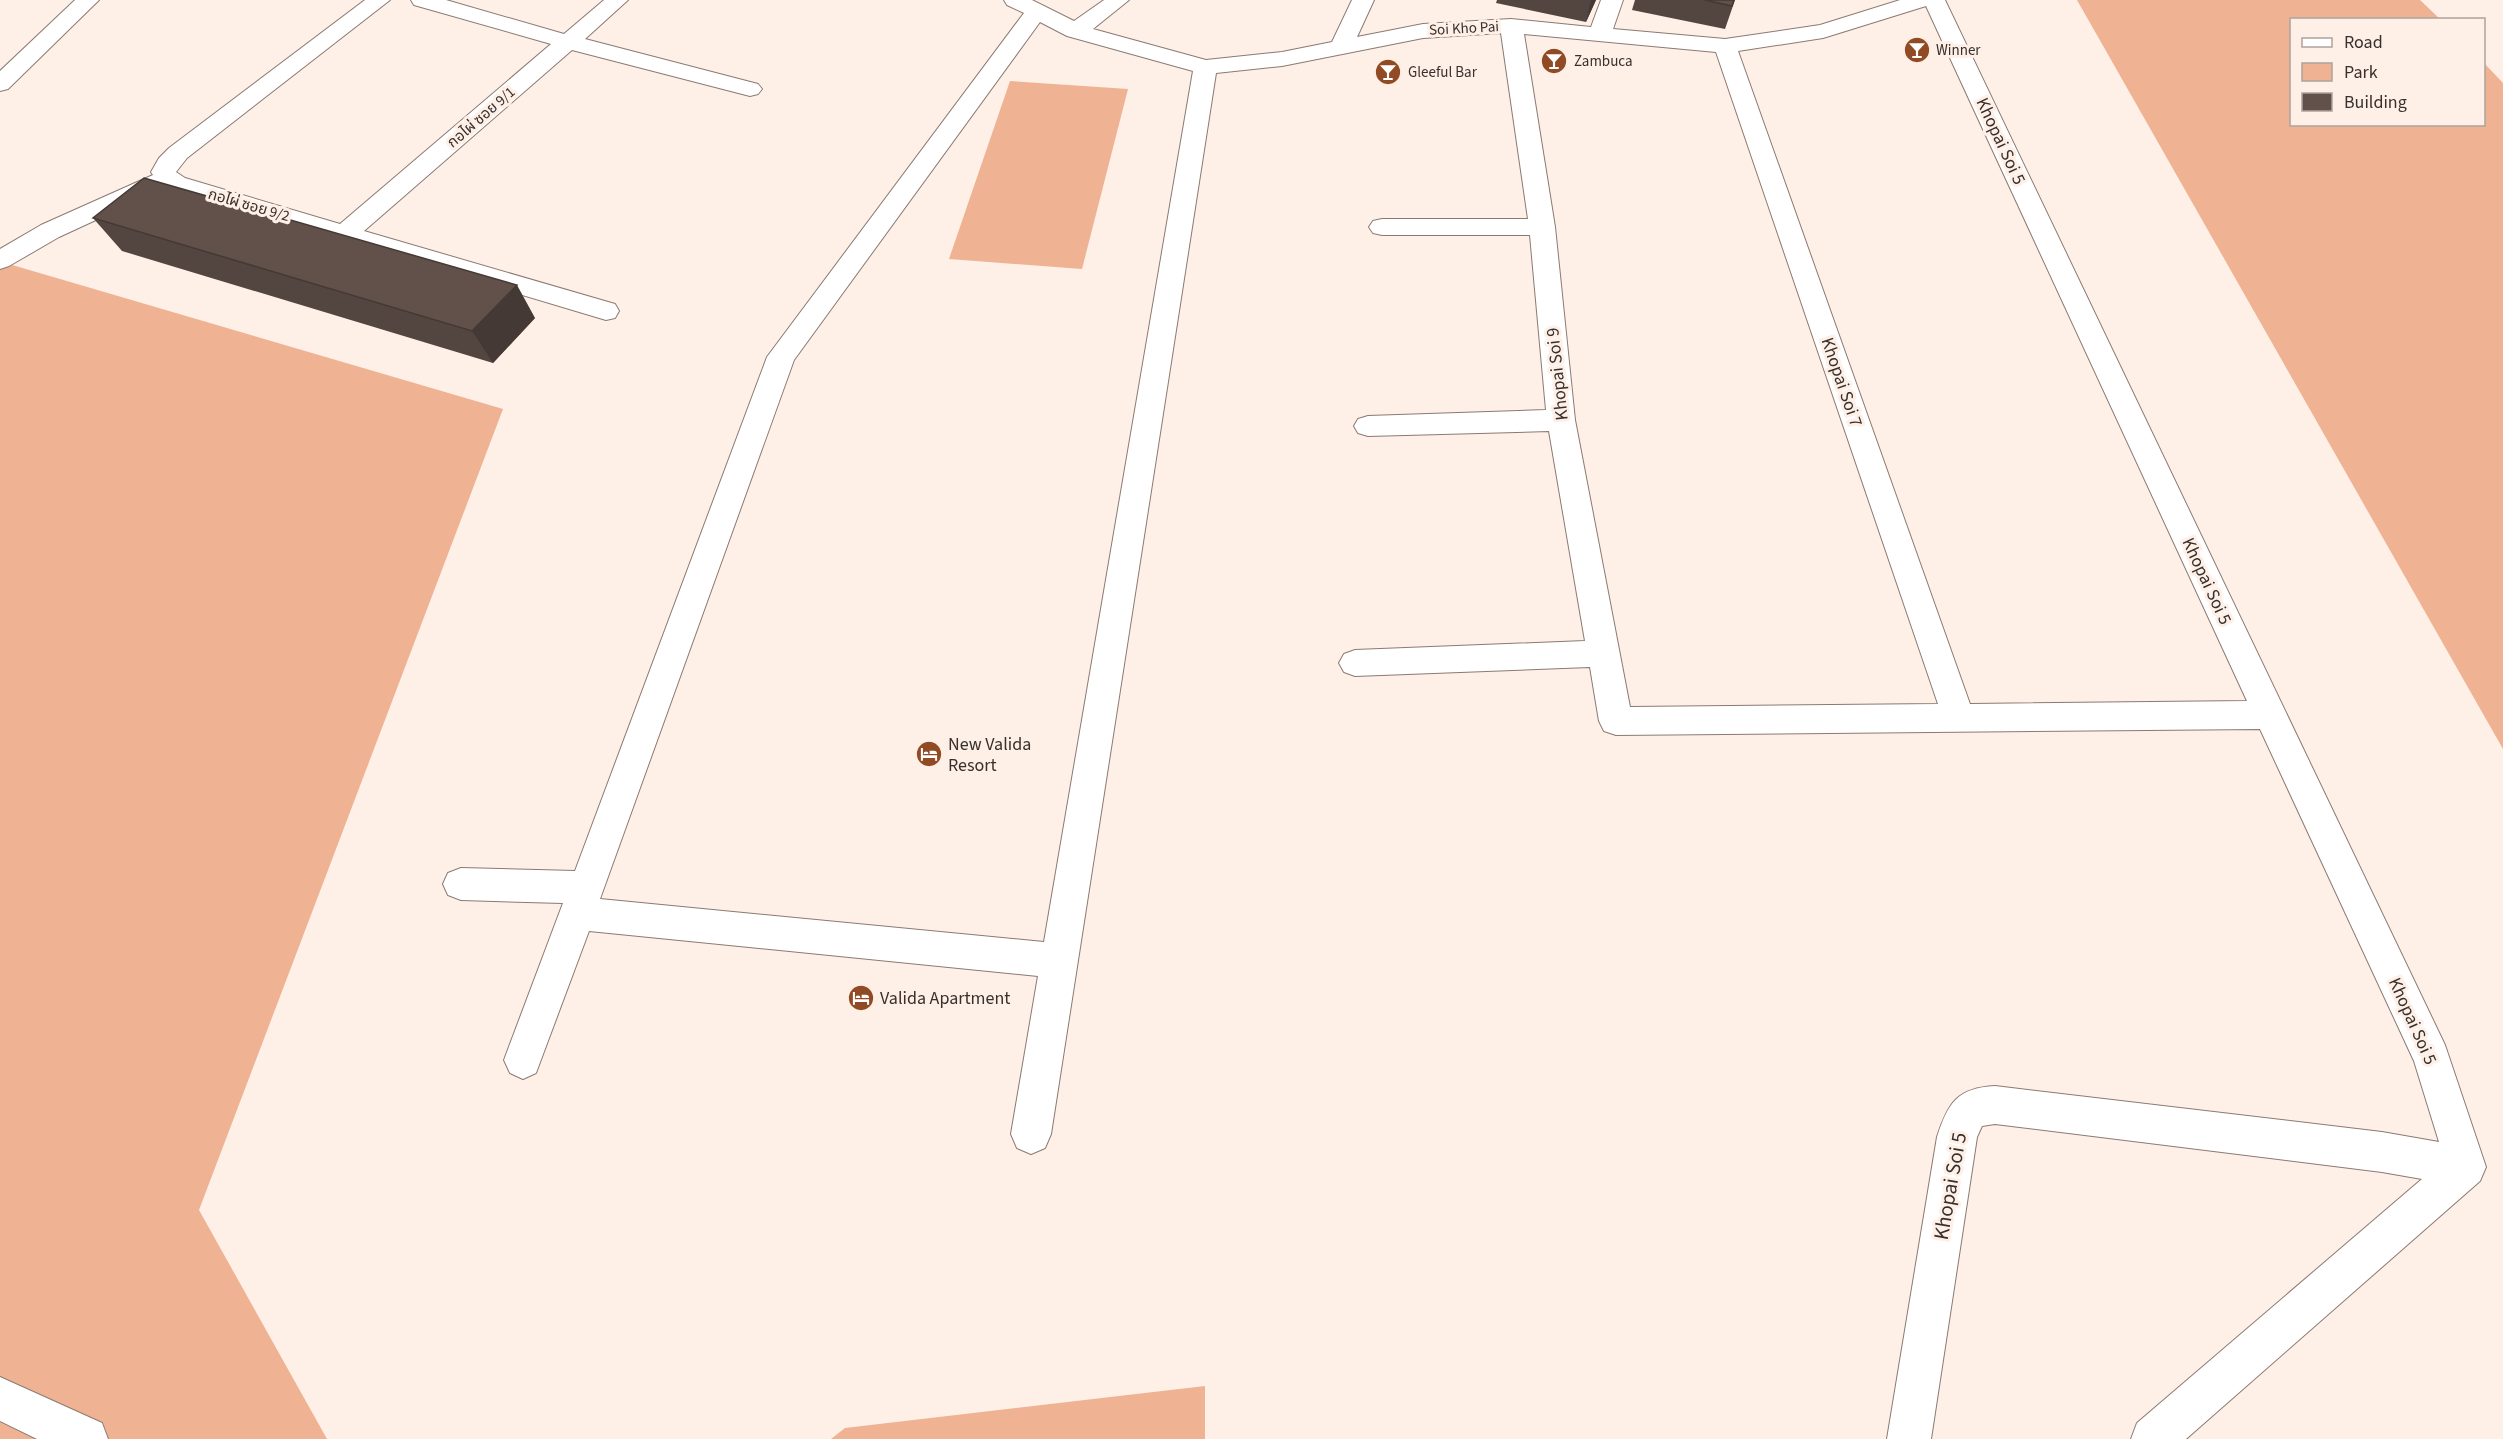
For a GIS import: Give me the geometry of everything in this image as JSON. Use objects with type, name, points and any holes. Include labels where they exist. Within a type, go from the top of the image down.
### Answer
[{"type":"street","points":[[0,84],[88,0]]},
{"type":"street","points":[[0,260],[50,231],[167,178],[163,171],[168,162],[178,153],[380,0]]},
{"type":"street","points":[[422,0],[568,42],[750,89]]},
{"type":"street","name":"กอไผ่ ซอย 9/1","points":[[345,234],[617,0]]},
{"type":"street","points":[[1075,31],[1118,0]]},
{"type":"street","points":[[1342,45],[1363,0]]},
{"type":"street","points":[[1600,33],[1612,0]]},
{"type":"street","name":"Soi Kho Pai","points":[[1025,6],[1075,31],[1205,67],[1282,59],[1342,45],[1423,31],[1511,26],[1725,46],[1823,31],[1923,0]]},
{"type":"street","name":"Khopai Soi 5","points":[[1909,1439],[1957,1137],[1962,1117],[1978,1106],[1995,1105],[2370,1150],[2466,1167],[2432,1058],[1934,0]]},
{"type":"street","points":[[524,1060],[781,357],[1025,6]]},
{"type":"street","name":"Khopai Soi 9","points":[[1511,26],[1542,227],[1561,420],[1616,721],[1959,718]]},
{"type":"street","name":"Khopai Soi 7","points":[[1725,46],[1959,718]]},
{"type":"street","points":[[1031,1134],[1205,67]]},
{"type":"street","name":"กอไผ่ ซอย 9/2","points":[[167,178],[176,184],[606,312]]},
{"type":"street","points":[[1382,227],[1542,227]]},
{"type":"street","points":[[1368,426],[1561,420]]},
{"type":"street","points":[[1355,663],[1604,653]]},
{"type":"street","points":[[1959,718],[2270,715]]},
{"type":"street","points":[[461,884],[1059,961]]},
{"type":"street","points":[[2153,1439],[2466,1167]]},
{"type":"street","points":[[0,1399],[86,1439]]},
{"type":"green space","points":[[2077,0],[2420,0],[2439,18],[2290,18],[2290,126],[2485,126],[2485,64],[2503,83],[2503,749]]},
{"type":"green space","points":[[1010,81],[1128,89],[1082,269],[949,259]]},
{"type":"green space","points":[[2,262],[503,409],[199,1210],[327,1439],[0,1439],[0,264]]},
{"type":"green space","points":[[1205,1386],[1205,1439],[831,1439],[845,1428]]},
{"type":"building","points":[[1705,0],[1734,0],[1732,6]]},
{"type":"building","points":[[144,178],[517,285],[472,331],[93,218]]},
{"type":"place","name":"Winner","points":[[1917,50]]},
{"type":"place","name":"Zambuca","points":[[1554,61]]},
{"type":"place","name":"Gleeful Bar","points":[[1388,72]]},
{"type":"place","name":"New Valida Resort","points":[[929,754]]},
{"type":"place","name":"Valida Apartment","points":[[861,998]]}]
